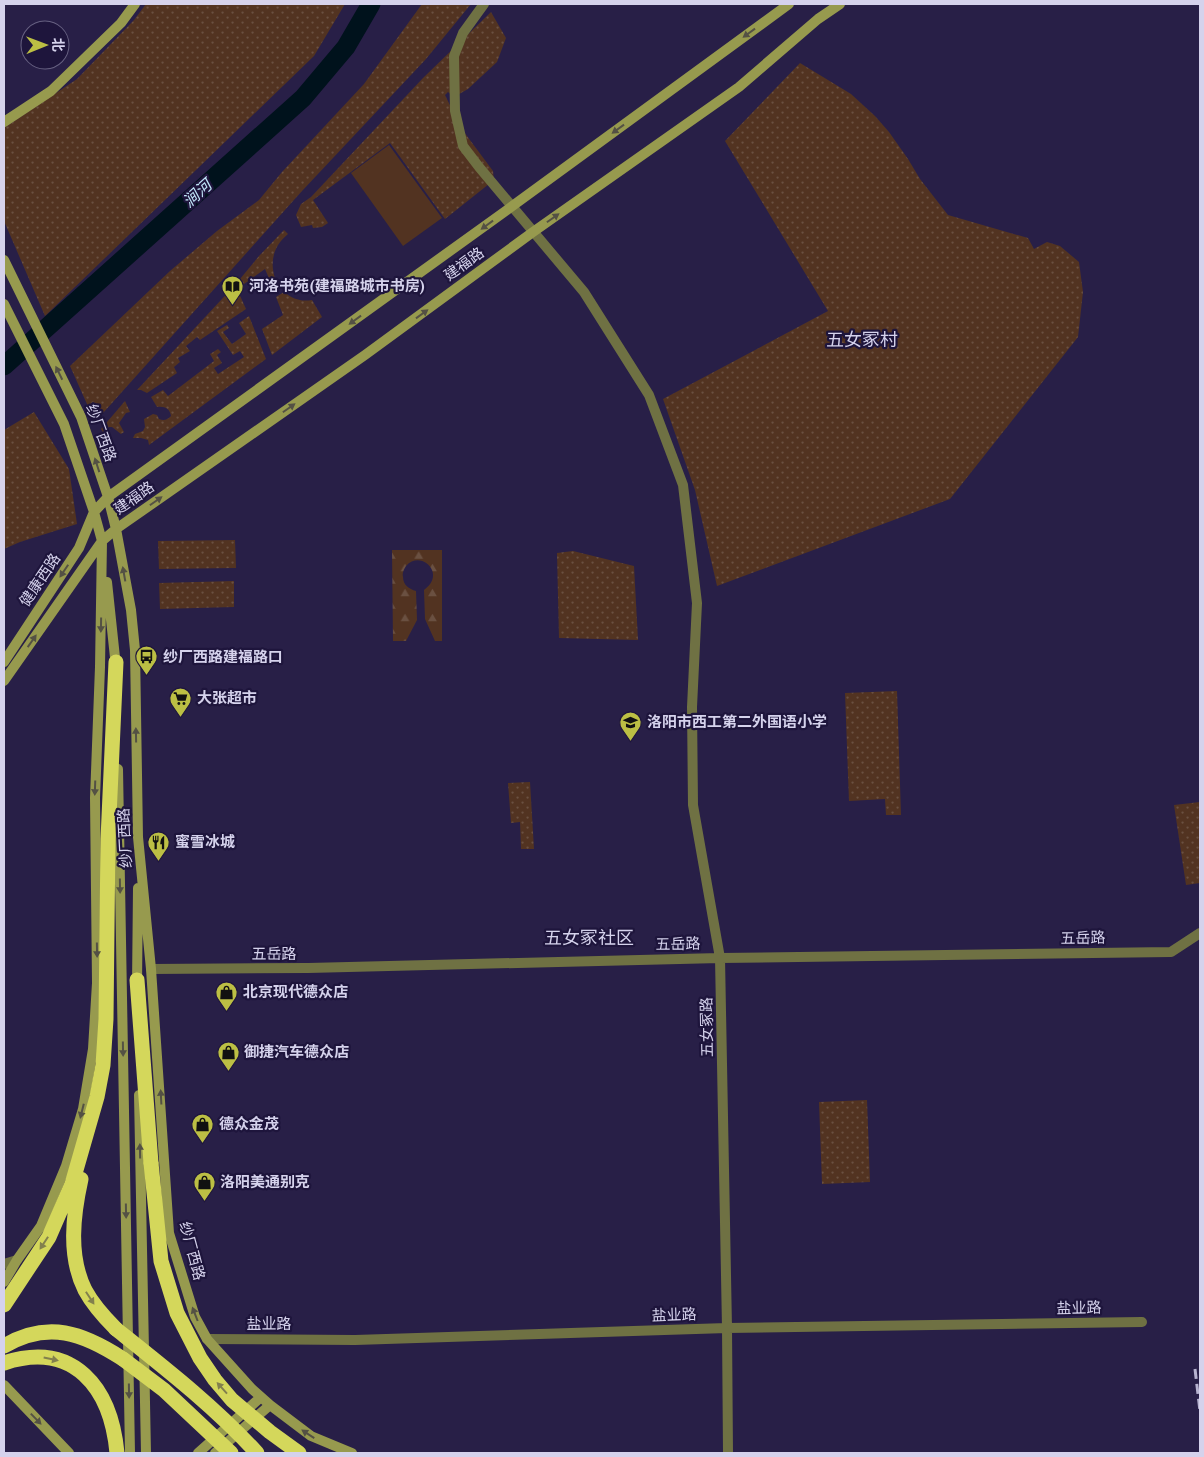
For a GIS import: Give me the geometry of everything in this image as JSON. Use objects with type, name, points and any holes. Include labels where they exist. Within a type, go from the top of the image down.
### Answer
[{"type":"highway","points":[[116,662],[108,839],[106,1019],[103,1065],[77,1196],[73,1234],[78,1270],[85,1290],[101,1314],[116,1329],[219,1415],[257,1453]]},
{"type":"highway","points":[[137,980],[151,1163],[161,1261],[177,1313],[200,1358],[232,1400],[270,1432],[299,1453]]},
{"type":"highway","points":[[4,1305],[49,1237],[72,1184],[97,1097]]},
{"type":"highway","points":[[4,1346],[14,1340],[33,1334],[53,1332],[77,1335],[101,1345],[123,1358],[164,1390],[231,1453]]},
{"type":"highway","points":[[4,1363],[20,1358],[40,1356],[57,1359],[72,1365],[87,1376],[99,1392],[109,1412],[115,1434],[117,1453]]},
{"type":"main road","points":[[4,122],[51,91],[121,23],[135,4]]},
{"type":"main road","name":"建福路","points":[[94,512],[108,497],[512,206],[788,4]]},
{"type":"main road","name":"建福路","points":[[102,542],[116,529],[365,355],[533,232],[739,87],[818,19],[840,4]]},
{"type":"main road","name":"纱厂西路","points":[[4,260],[81,417],[108,497],[131,610],[135,650],[138,836],[151,969],[169,1233],[195,1317],[207,1338],[252,1389],[270,1405],[311,1436],[352,1453]]},
{"type":"main road","name":"纱厂西路","points":[[4,304],[64,424],[94,512],[102,542],[100,667],[94,798],[97,983],[93,1049],[83,1109],[66,1166],[41,1226],[4,1282]]},
{"type":"main road","name":"健康西路","points":[[4,662],[79,548],[94,512]]},
{"type":"main road","points":[[102,542],[116,662],[130,1453]]},
{"type":"main road","name":"健康西路","points":[[4,681],[102,542]]},
{"type":"main road","points":[[138,836],[137,980],[147,1453]]},
{"type":"main road","points":[[4,1385],[69,1453]]},
{"type":"main road","points":[[198,1453],[261,1397]]},
{"type":"main road","points":[[215,1453],[270,1405]]},
{"type":"street","name":"五女冢路","points":[[484,4],[463,33],[454,56],[455,111],[463,146],[584,292],[649,395],[683,485],[697,603],[692,707],[693,804],[720,958],[728,1453]]},
{"type":"street","name":"五岳路","points":[[151,969],[308,968],[720,958],[1171,952],[1200,933]]},
{"type":"street","points":[[4,1264],[17,1260]]},
{"type":"street","name":"盐业路","points":[[207,1338],[355,1340],[727,1328],[1142,1322]]},
{"type":"green space","points":[[146,4],[345,4],[314,56],[45,316],[4,221],[4,128],[77,79],[134,20]]},
{"type":"green space","points":[[422,4],[471,4],[426,59],[302,191],[95,422],[70,366],[170,271],[217,231],[259,200],[282,172],[364,84]]},
{"type":"green space","points":[[491,12],[506,38],[497,62],[468,89],[454,97],[448,92],[445,95],[461,128],[493,171],[494,180],[445,219],[390,143],[313,200],[328,223],[322,227],[313,228],[312,225],[301,227],[296,215],[301,204],[311,197],[423,78]]},
{"type":"green space","points":[[800,63],[851,94],[875,116],[889,132],[920,179],[948,215],[1028,238],[1034,249],[1047,242],[1060,246],[1079,262],[1083,292],[1078,337],[950,499],[717,586],[695,490],[663,399],[828,311],[725,141]]},
{"type":"green space","points":[[389,145],[442,218],[403,246],[351,173]]},
{"type":"green space","points":[[284,230],[288,234],[276,249],[273,261],[276,281],[271,283],[265,269],[237,289],[246,309],[200,340],[197,337],[186,346],[190,351],[178,358],[180,362],[174,367],[177,373],[147,393],[137,390],[235,285]]},
{"type":"green space","points":[[284,292],[304,301],[312,300],[322,317],[272,355],[262,329],[283,315],[276,297]]},
{"type":"green space","points":[[249,316],[266,359],[149,445],[148,440],[133,438],[135,434],[143,431],[145,427],[144,419],[153,414],[162,420],[171,416],[167,408],[157,407],[151,397],[163,390],[168,396],[214,361],[210,354],[218,349],[221,352],[217,355],[222,363],[214,368],[218,374],[244,357],[240,351],[233,355],[217,331],[227,325],[229,328],[223,332],[232,344],[246,334],[239,323]]},
{"type":"green space","points":[[125,401],[130,412],[126,413],[119,423],[124,432],[121,434],[112,427],[109,427],[103,432],[101,429]]},
{"type":"green space","points":[[34,412],[69,469],[77,524],[4,549],[4,430]]},
{"type":"green space","points":[[235,540],[236,568],[159,569],[158,541]]},
{"type":"green space","points":[[392,550],[442,550],[442,641],[435,641],[425,619],[424,590],[430,584],[433,577],[432,571],[424,562],[418,560],[412,561],[406,566],[403,574],[405,584],[416,591],[417,620],[406,641],[393,641]]},
{"type":"green space","points":[[573,551],[634,566],[638,640],[559,638],[557,553]]},
{"type":"green space","points":[[234,581],[234,607],[160,609],[159,583]]},
{"type":"green space","points":[[897,691],[901,815],[886,815],[885,799],[849,801],[845,693]]},
{"type":"green space","points":[[530,782],[534,849],[521,849],[520,822],[511,823],[508,783]]},
{"type":"green space","points":[[1200,802],[1200,883],[1186,885],[1174,805]]},
{"type":"green space","points":[[867,1100],[870,1182],[822,1184],[819,1102]]},
{"type":"waterway","name":"涧河","points":[[4,366],[303,98],[346,47],[371,4]]},
{"type":"railway","points":[[1195,1369],[1200,1411]]},
{"type":"place","name":"河洛书苑(建福路城市书房)","points":[[233,305]]},
{"type":"place","name":"纱厂西路建福路口","points":[[147,676]]},
{"type":"place","name":"大张超市","points":[[181,717]]},
{"type":"place","name":"洛阳市西工第二外国语小学","points":[[631,741]]},
{"type":"place","name":"蜜雪冰城","points":[[159,861]]},
{"type":"place","name":"北京现代德众店","points":[[227,1011]]},
{"type":"place","name":"御捷汽车德众店","points":[[228,1071]]},
{"type":"place","name":"德众金茂","points":[[203,1143]]},
{"type":"place","name":"洛阳美通别克","points":[[204,1201]]},
{"type":"district","name":"五女冢村","points":[[862,340]]},
{"type":"district","name":"五女冢社区","points":[[589,938]]}]
